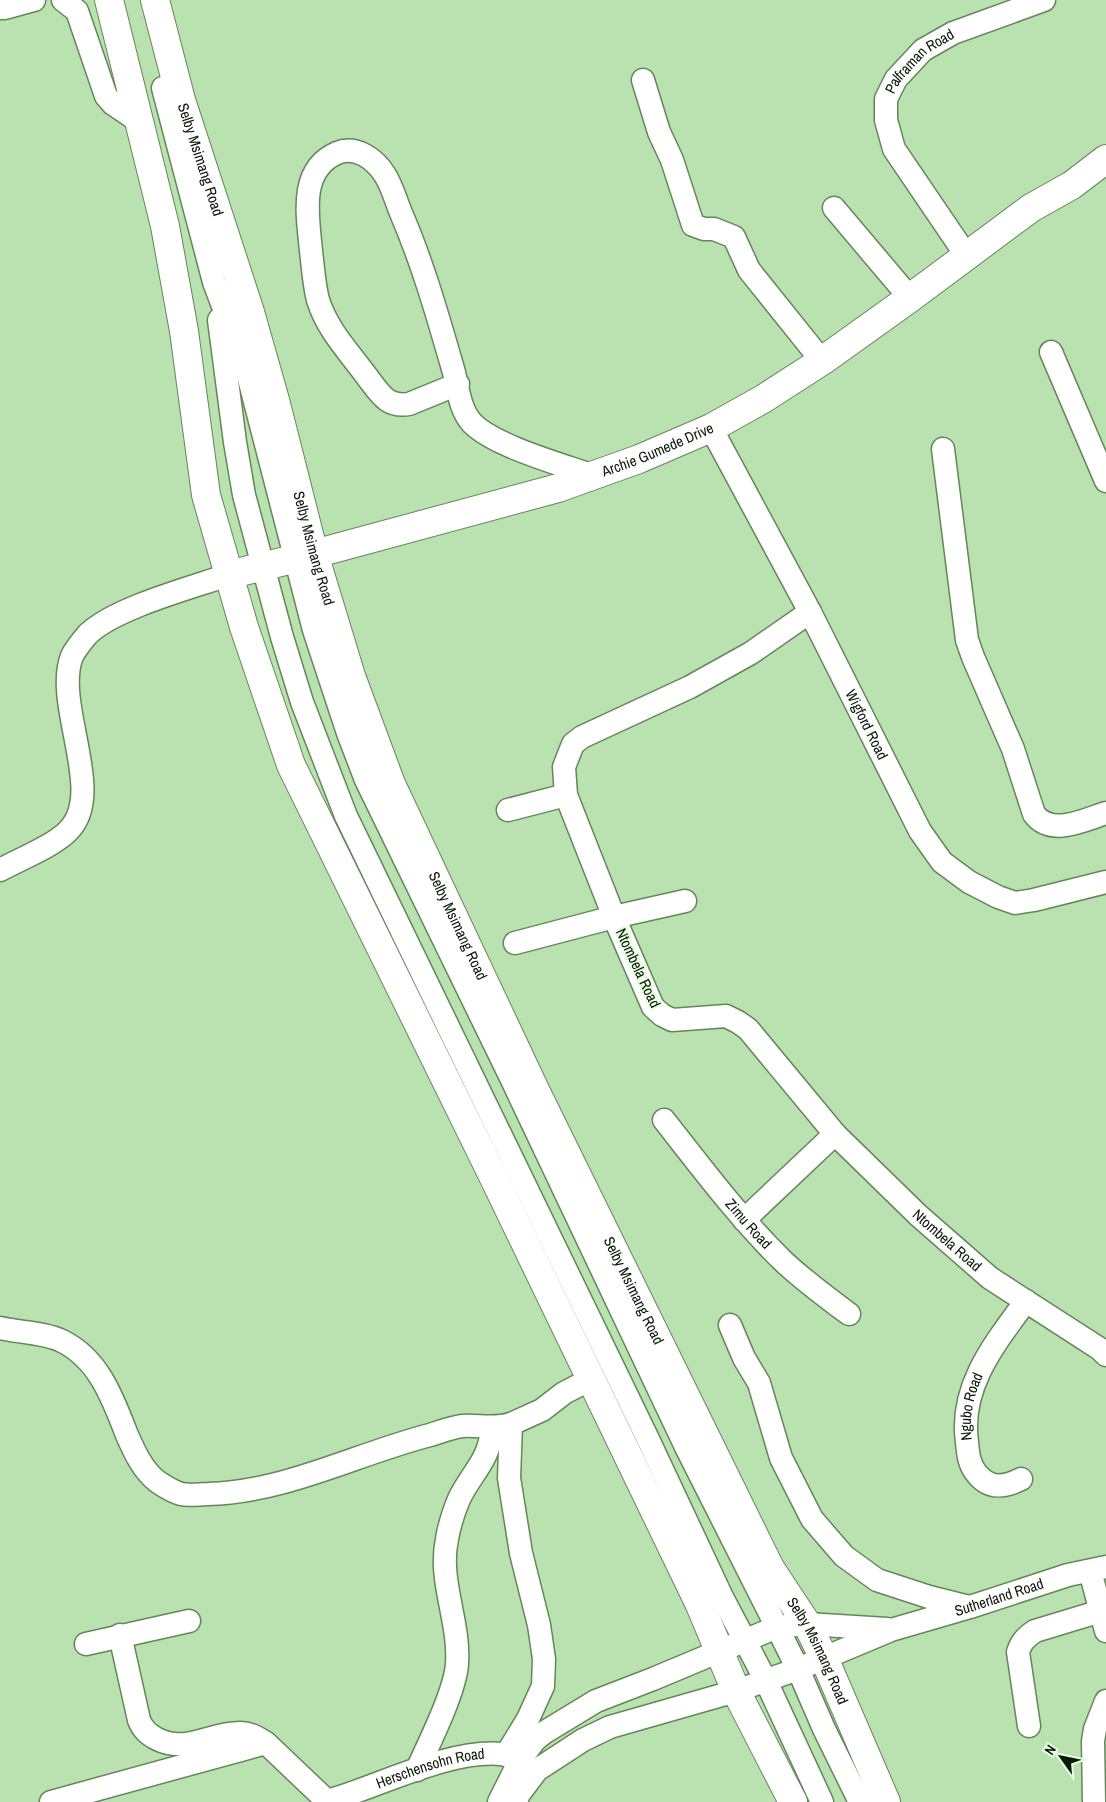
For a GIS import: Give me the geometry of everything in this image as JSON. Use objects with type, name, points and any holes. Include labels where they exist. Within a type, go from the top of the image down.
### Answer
[{"type":"main road","points":[[109,0],[165,226],[184,331],[206,495],[228,575],[291,765],[700,1605],[736,1691],[793,1802]]},
{"type":"main road","name":"Selby Msimang Road","points":[[155,0],[181,100],[250,312],[275,400],[305,556],[391,784],[535,1090],[766,1560],[807,1624],[824,1658],[886,1802]]},
{"type":"main road","name":"Archie Gumede Drive","points":[[1031,208],[1049,188],[1106,144]]},
{"type":"main road","name":"Archie Gumede Drive","points":[[228,575],[558,488],[594,476],[712,428],[764,399],[822,361],[1031,208],[1072,185],[1106,159]]},
{"type":"street","points":[[0,8],[34,0]]},
{"type":"street","points":[[63,0],[77,11],[106,96],[113,104],[138,121]]},
{"type":"street","name":"Palframan Road","points":[[966,255],[894,150],[886,120],[886,99],[896,79],[923,50],[953,33],[1044,0]]},
{"type":"street","points":[[643,80],[659,132],[672,160],[693,225],[704,229],[714,229],[734,237],[749,270],[822,361]]},
{"type":"street","points":[[163,88],[214,282],[246,367],[305,556],[314,630],[348,733],[366,780],[517,1091],[686,1447],[798,1669],[824,1729],[860,1802]]},
{"type":"street","points":[[458,384],[409,404],[401,405],[390,402],[373,384],[326,319],[318,300],[307,212],[309,188],[319,165],[338,152],[354,150],[368,156],[386,175],[412,239],[458,384],[460,399],[471,422],[480,430],[523,450],[594,476]]},
{"type":"street","points":[[834,208],[910,298]]},
{"type":"street","points":[[214,282],[236,450],[244,494],[282,637],[302,702],[346,816],[647,1437],[720,1595],[746,1640],[766,1681],[822,1802]]},
{"type":"street","points":[[1051,352],[1106,481]]},
{"type":"street","name":"Wigford Road","points":[[712,428],[810,612],[920,831],[942,862],[969,882],[998,897],[1015,903],[1106,882]]},
{"type":"street","points":[[943,449],[968,640],[973,657],[1013,749],[1034,814],[1039,821],[1054,826],[1065,825],[1106,813]]},
{"type":"street","points":[[0,870],[62,837],[71,828],[79,815],[84,795],[68,686],[72,656],[82,641],[103,623],[142,605],[228,575]]},
{"type":"street","name":"Ntombela Road","points":[[810,612],[751,653],[690,687],[582,737],[573,744],[564,767],[566,795],[614,917],[653,1008],[672,1020],[726,1016],[748,1029],[835,1134],[918,1215],[990,1278],[1100,1349],[1106,1355]]},
{"type":"street","points":[[508,810],[566,795]]},
{"type":"street","points":[[515,943],[685,901]]},
{"type":"street","name":"Zimu Road","points":[[664,1120],[744,1220],[783,1261],[849,1314]]},
{"type":"street","points":[[744,1220],[835,1134]]},
{"type":"street","name":"Ngubo Road","points":[[1021,1479],[1006,1486],[984,1482],[969,1463],[965,1417],[970,1394],[991,1350],[1026,1301]]},
{"type":"street","points":[[730,1324],[744,1358],[759,1382],[781,1458],[812,1518],[831,1541],[844,1556],[877,1580],[929,1598],[970,1608]]},
{"type":"street","points":[[0,1328],[48,1335],[76,1348],[86,1357],[95,1367],[113,1398],[136,1457],[157,1481],[182,1494],[219,1494],[271,1485],[294,1480],[463,1426],[502,1426],[542,1410],[564,1393],[591,1379]]},
{"type":"street","points":[[502,1426],[521,1553],[539,1625],[544,1659],[543,1686],[528,1719],[521,1761],[519,1794],[516,1802]]},
{"type":"street","points":[[417,1770],[451,1688],[457,1664],[456,1633],[447,1590],[444,1555],[447,1537],[459,1500],[502,1426]]},
{"type":"street","points":[[1029,1726],[1018,1652],[1020,1645],[1028,1636],[1035,1632],[1103,1621],[1098,1569]]},
{"type":"street","name":"Sutherland Road","points":[[891,1630],[970,1608],[1068,1576],[1098,1569]]},
{"type":"street","points":[[86,1644],[189,1621]]},
{"type":"street","points":[[500,1802],[506,1784],[534,1740],[596,1701],[654,1679],[777,1627],[807,1624],[891,1630]]},
{"type":"street","points":[[521,1761],[583,1740],[610,1727],[766,1681],[891,1630]]},
{"type":"street","points":[[120,1635],[139,1720],[148,1734],[160,1741],[175,1746],[241,1732],[255,1736],[266,1742],[325,1801]]},
{"type":"street","points":[[1094,1802],[1093,1741],[1095,1729],[1106,1701]]},
{"type":"street","points":[[51,1802],[266,1742]]},
{"type":"street","name":"Herschensohn Road","points":[[325,1801],[456,1759],[479,1755],[521,1761]]}]
